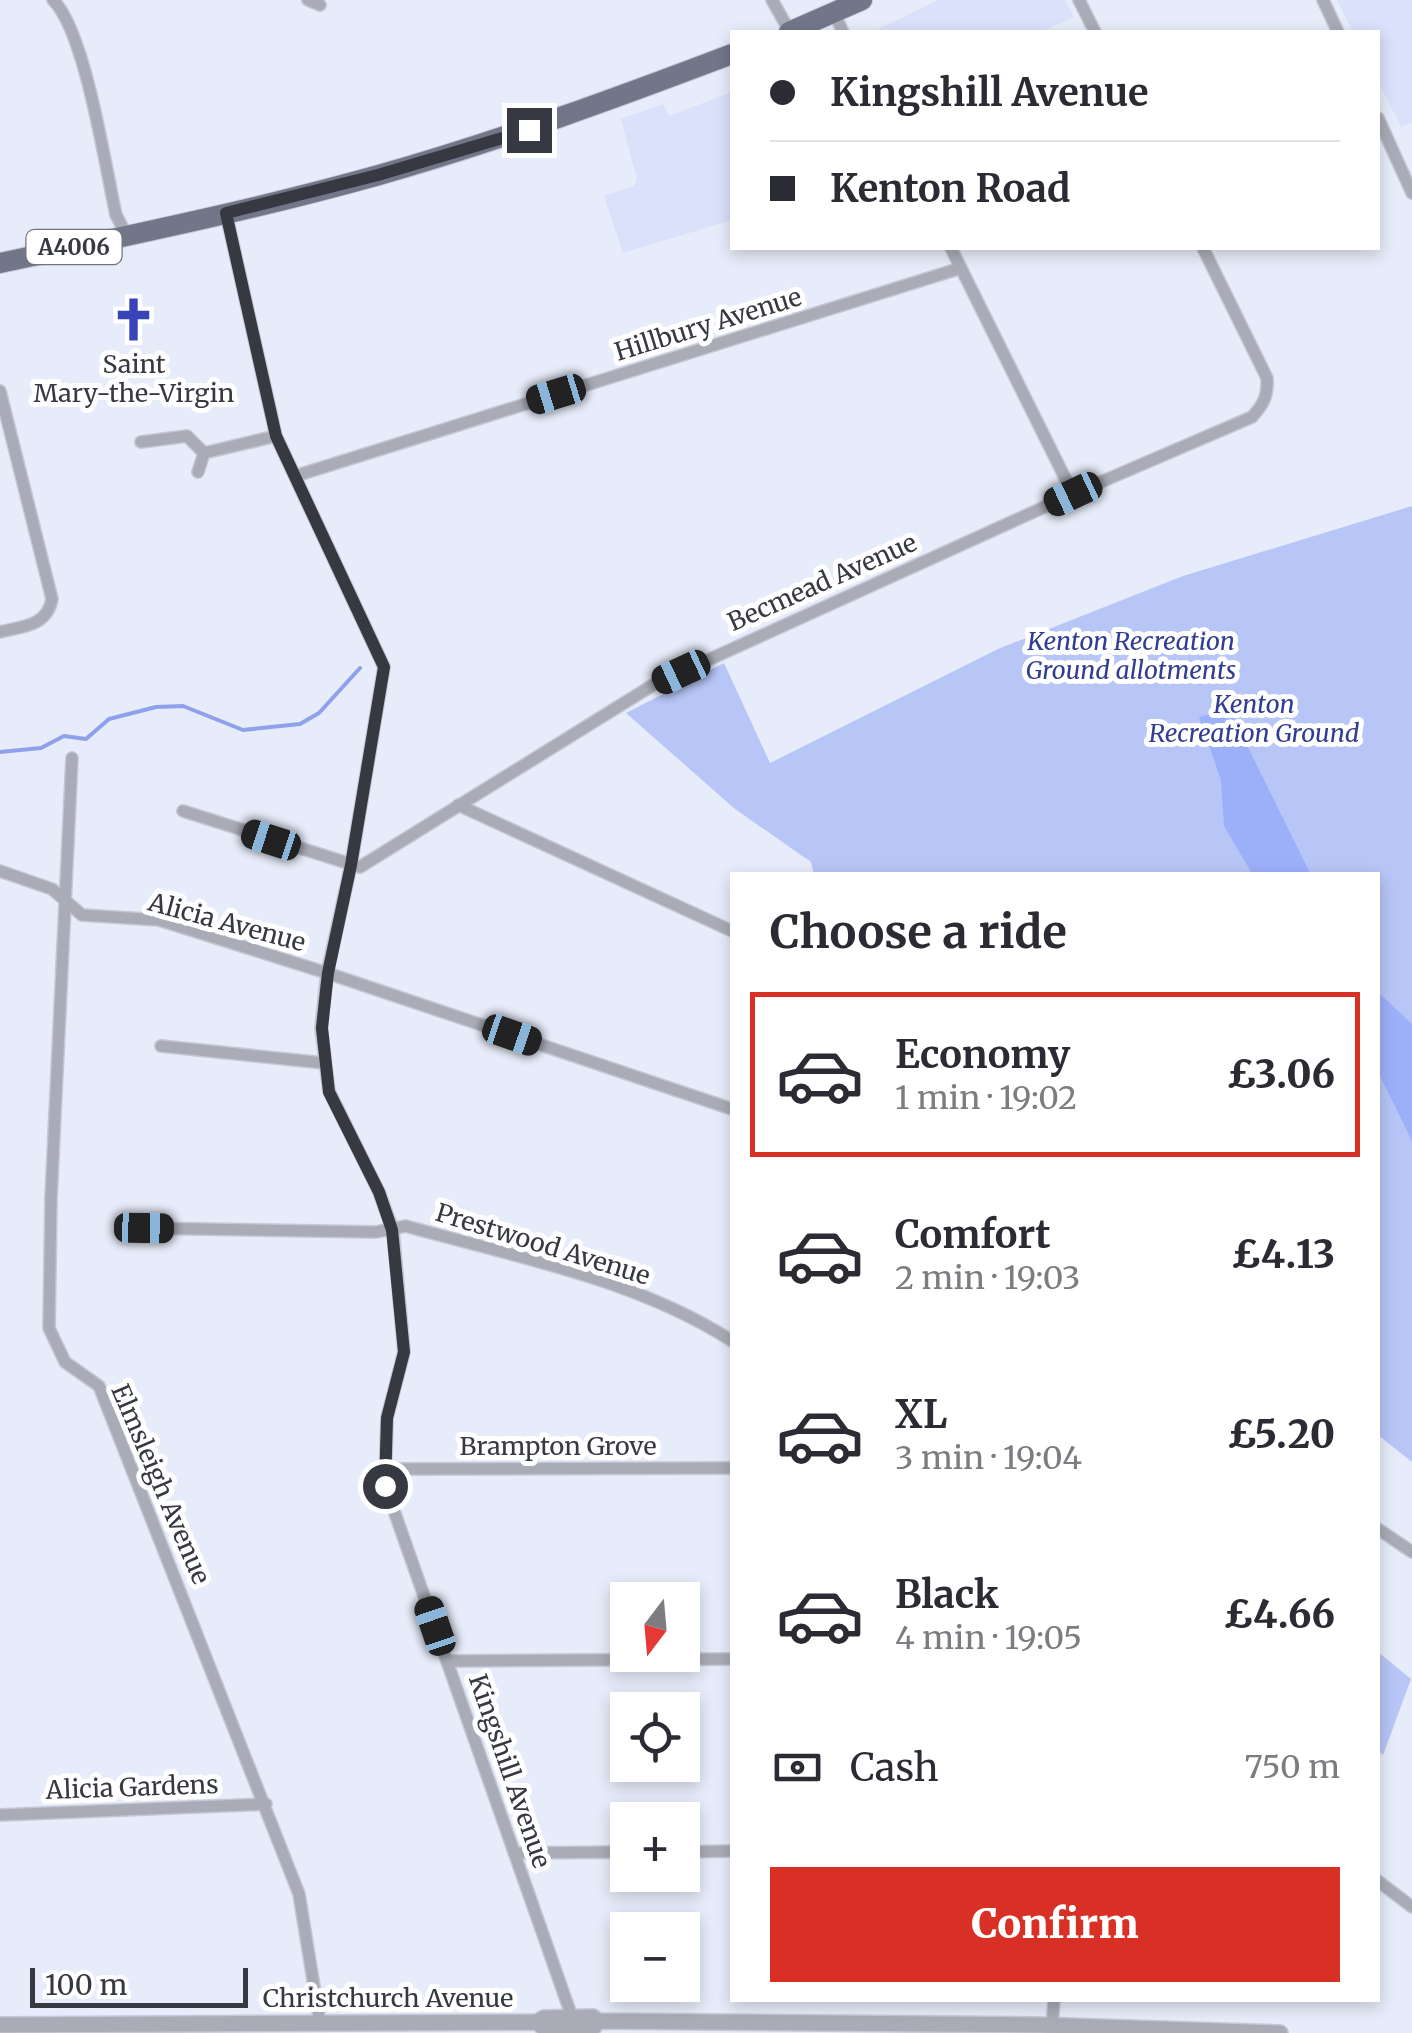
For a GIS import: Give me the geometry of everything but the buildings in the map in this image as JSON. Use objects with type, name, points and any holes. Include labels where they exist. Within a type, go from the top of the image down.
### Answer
[{"type":"main road","points":[[801,30],[839,23],[862,0]]},
{"type":"main road","name":"A4006","points":[[0,263],[378,175],[529,130],[730,55]]},
{"type":"street","points":[[53,0],[65,12],[79,50],[116,214],[127,236]]},
{"type":"street","points":[[772,0],[789,30]]},
{"type":"street","points":[[1079,0],[1095,30]]},
{"type":"street","points":[[1323,0],[1337,30]]},
{"type":"street","points":[[1380,122],[1412,193]]},
{"type":"street","points":[[226,213],[276,436],[295,476]]},
{"type":"street","points":[[952,250],[1073,494]]},
{"type":"street","name":"Becmead Avenue","points":[[351,865],[360,867],[653,684],[1252,416],[1263,406],[1267,378],[1204,250]]},
{"type":"street","name":"Hillbury Avenue","points":[[295,476],[961,268]]},
{"type":"street","points":[[0,391],[52,599],[50,613],[39,622],[0,632]]},
{"type":"street","points":[[141,442],[187,436],[204,452]]},
{"type":"street","points":[[204,452],[276,436]]},
{"type":"street","points":[[198,472],[204,452]]},
{"type":"street","name":"Kingshill Avenue","points":[[295,476],[384,667],[351,865],[328,973],[322,1028],[329,1092],[379,1192],[392,1230],[404,1352],[387,1418],[385,1486],[575,2026]]},
{"type":"street","name":"Elmsleigh Avenue","points":[[72,758],[49,1328],[65,1362],[100,1386],[266,1804],[299,1894],[320,2023]]},
{"type":"street","points":[[458,805],[730,930]]},
{"type":"street","points":[[183,810],[351,865]]},
{"type":"street","name":"Alicia Avenue","points":[[0,871],[52,889],[82,914],[158,920],[328,973],[730,1109]]},
{"type":"street","points":[[160,1046],[324,1063]]},
{"type":"street","name":"Prestwood Avenue","points":[[144,1228],[376,1232],[406,1226],[622,1287],[702,1321],[730,1339]]},
{"type":"street","name":"Brampton Grove","points":[[383,1469],[730,1468]]},
{"type":"street","points":[[1380,1530],[1412,1552]]},
{"type":"street","points":[[447,1662],[730,1659]]},
{"type":"street","name":"Alicia Gardens","points":[[0,1815],[266,1804]]},
{"type":"street","points":[[700,1852],[730,1851]]},
{"type":"street","points":[[514,1853],[610,1852]]},
{"type":"street","points":[[1380,1882],[1412,1907]]},
{"type":"street","points":[[1052,2026],[1054,2002]]},
{"type":"street","name":"Christchurch Avenue","points":[[7,2027],[199,2029],[320,2023],[391,2027],[536,2022],[544,2018],[575,2026],[593,2016],[598,2021],[1280,2033]]},
{"type":"shaded area","points":[[938,0],[1065,0],[1074,17],[1045,30],[877,30]]},
{"type":"shaded area","points":[[1337,0],[1412,0],[1412,123],[1401,127],[1380,85],[1380,30],[1352,30]]},
{"type":"shaded area","points":[[730,93],[730,221],[623,253],[604,196],[634,186],[637,179],[621,119],[663,104],[669,116]]},
{"type":"shaded area","points":[[1229,709],[1310,872],[1251,872],[1224,826],[1221,780],[1199,717]]},
{"type":"shaded area","points":[[1380,994],[1412,1024],[1412,1141],[1380,1076]]},
{"type":"green space","name":"Kenton Recreation Ground","points":[[1412,506],[1412,1462],[1380,1437],[1380,872],[813,872],[811,862],[735,809],[626,713],[724,663],[770,763],[998,649],[1183,576]]},
{"type":"green space","points":[[1380,1654],[1411,1679],[1383,1755],[1380,1753]]},
{"type":"waterway","points":[[0,752],[41,748],[64,736],[86,739],[109,719],[156,707],[183,706],[243,730],[300,724],[319,713],[360,668]]},
{"type":"place","name":"Saint Mary-the-Virgin","points":[[134,320]]},
{"type":"route","points":[[385,1486],[387,1418],[404,1352],[392,1230],[379,1192],[329,1092],[322,1028],[328,973],[351,865],[384,667],[276,436],[226,213],[378,175],[529,130]]},
{"type":"park label","name":"Kenton Recreation Ground allotments","points":[[1131,656]]}]
